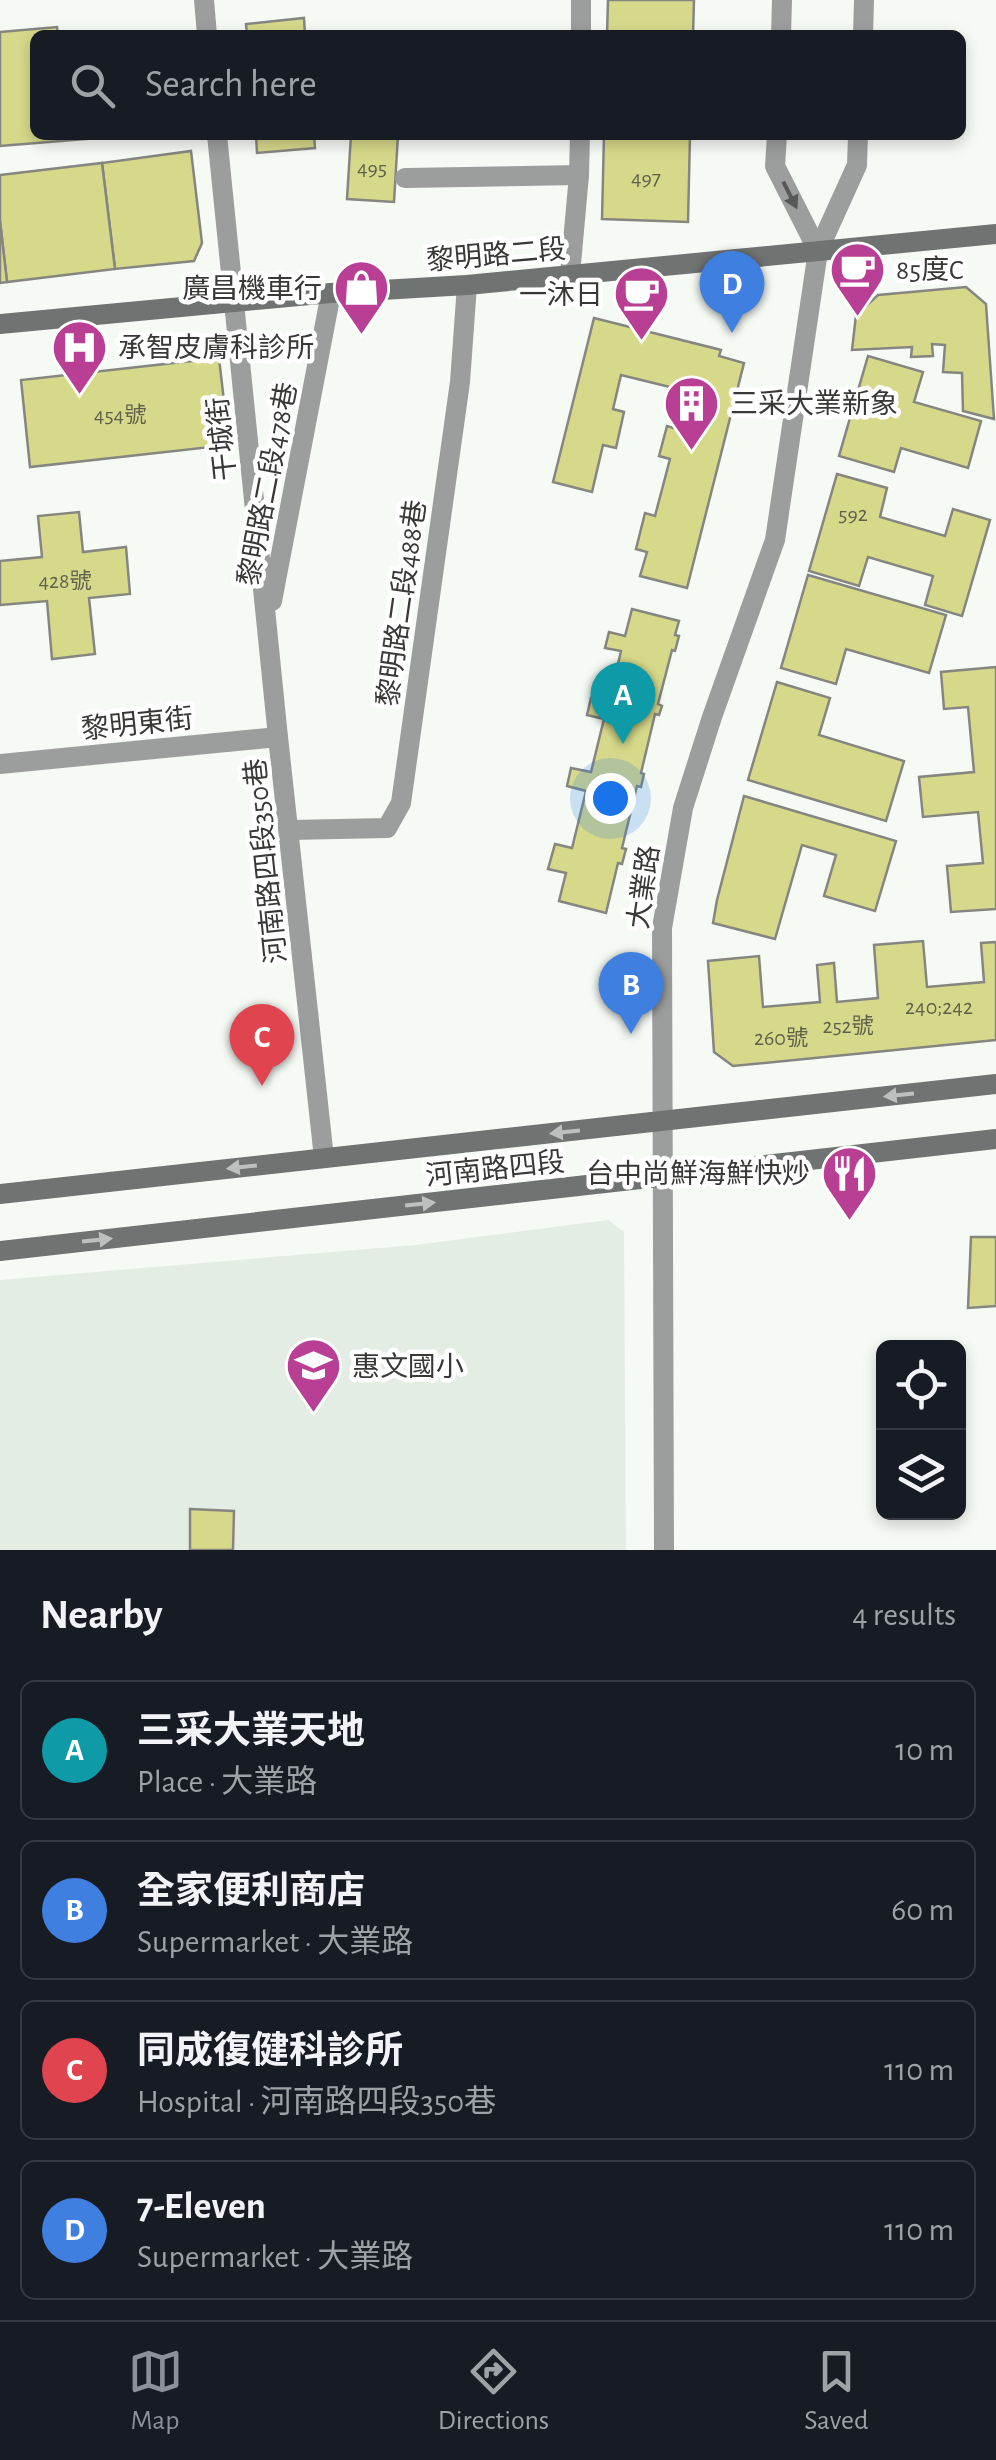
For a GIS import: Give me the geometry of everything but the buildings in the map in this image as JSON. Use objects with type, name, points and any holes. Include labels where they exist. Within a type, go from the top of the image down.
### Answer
[{"type":"street","points":[[204,0],[207,30]]},
{"type":"street","points":[[581,0],[581,30]]},
{"type":"street","points":[[781,30],[782,0]]},
{"type":"street","points":[[862,30],[864,0]]},
{"type":"street","name":"干城街","points":[[219,140],[278,736]]},
{"type":"street","points":[[570,275],[580,140]]},
{"type":"street","points":[[776,140],[775,166],[818,251]]},
{"type":"street","name":"大業路","points":[[664,1550],[662,928],[683,808],[775,540],[818,251],[857,164],[858,140]]},
{"type":"street","points":[[405,178],[579,175]]},
{"type":"street","name":"黎明路二段","points":[[0,324],[331,293],[467,285],[996,234]]},
{"type":"street","name":"黎明路二段488巷","points":[[290,830],[386,828],[401,802],[460,382],[467,285]]},
{"type":"street","name":"黎明路二段478巷","points":[[268,626],[331,293]]},
{"type":"street","name":"河南路四段350巷","points":[[278,736],[324,1158]]},
{"type":"street","name":"黎明東街","points":[[0,764],[278,736]]},
{"type":"street","name":"河南路四段","points":[[0,1194],[996,1084]]},
{"type":"street","name":"河南路四段","points":[[0,1251],[996,1140]]},
{"type":"shaded area","name":"惠文國小","points":[[608,1220],[624,1232],[626,1550],[0,1550],[0,1280],[415,1245]]},
{"type":"place","name":"85度C","points":[[857,318]]},
{"type":"place","name":"7-Eleven","points":[[732,333]]},
{"type":"place","name":"廣昌機車行","points":[[361,337]]},
{"type":"place","name":"一沐日","points":[[642,343]]},
{"type":"place","name":"承智皮膚科診所","points":[[79,396]]},
{"type":"place","name":"三采大業新象","points":[[691,452]]},
{"type":"place","name":"三采大業天地","points":[[623,744]]},
{"type":"place","name":"全家便利商店","points":[[631,1034]]},
{"type":"place","name":"同成復健科診所","points":[[262,1086]]},
{"type":"place","name":"台中尚鮮海鮮快炒","points":[[849,1222]]},
{"type":"place","name":"惠文國小","points":[[313,1415]]}]
